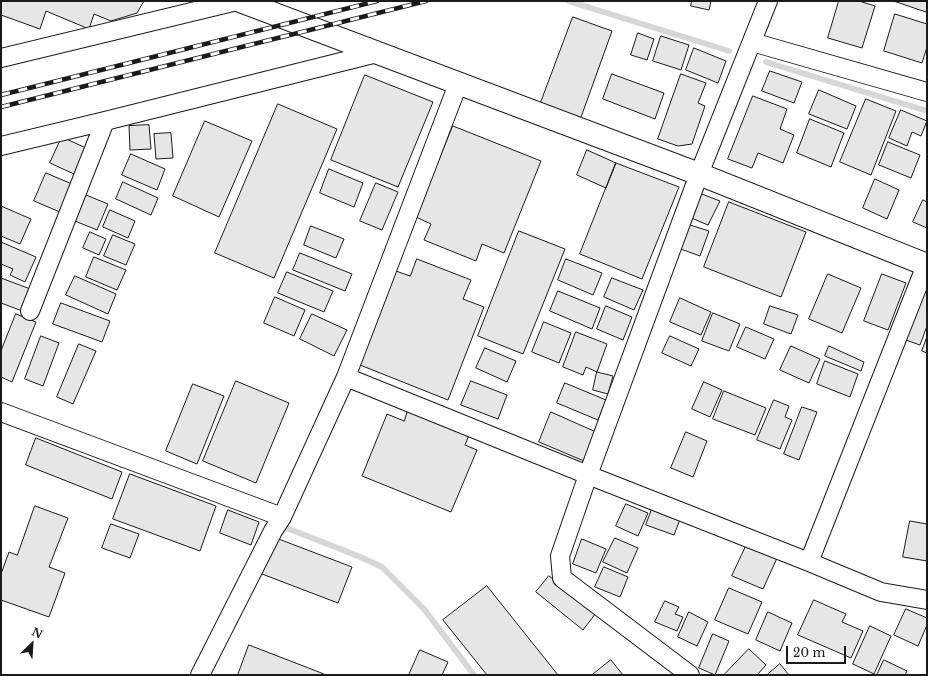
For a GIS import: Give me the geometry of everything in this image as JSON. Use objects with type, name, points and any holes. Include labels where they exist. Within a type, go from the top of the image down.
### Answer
[{"type":"street","points":[[1,58],[237,1]]},
{"type":"street","points":[[240,1],[699,174],[927,265],[809,562]]},
{"type":"street","points":[[690,675],[562,578],[560,556],[588,475],[699,174],[768,1]]},
{"type":"street","points":[[752,42],[927,92]]},
{"type":"street","points":[[1,146],[377,53]]},
{"type":"street","points":[[200,675],[277,524],[346,377],[458,84]]},
{"type":"street","points":[[30,311],[105,121]]},
{"type":"street","points":[[346,377],[881,592],[927,600]]},
{"type":"street","points":[[1,412],[277,524]]},
{"type":"building","points":[[1,1],[144,1],[137,13],[111,21],[94,14],[89,29],[46,11],[40,29],[1,15]]},
{"type":"building","points":[[692,1],[711,1],[709,10],[691,6]]},
{"type":"building","points":[[839,1],[859,1],[875,6],[862,48],[828,38]]},
{"type":"building","points":[[894,1],[927,1],[927,12]]},
{"type":"building","points":[[895,14],[927,24],[927,47],[922,63],[884,51]]},
{"type":"building","points":[[573,17],[612,31],[580,120],[540,105]]},
{"type":"building","points":[[638,33],[654,39],[647,60],[631,55]]},
{"type":"building","points":[[661,36],[689,45],[681,70],[653,61]]},
{"type":"building","points":[[694,48],[726,61],[718,83],[686,70]]},
{"type":"building","points":[[770,71],[802,82],[794,103],[762,91]]},
{"type":"building","points":[[612,74],[664,93],[655,119],[603,99]]},
{"type":"building","points":[[681,74],[706,83],[698,103],[705,106],[692,144],[678,146],[658,139]]},
{"type":"building","points":[[365,75],[433,102],[398,187],[331,160]]},
{"type":"building","points":[[819,90],[856,106],[847,129],[809,114]]},
{"type":"building","points":[[753,96],[787,109],[780,129],[794,135],[783,163],[758,153],[752,168],[728,159]]},
{"type":"building","points":[[866,99],[896,111],[871,175],[840,162]]},
{"type":"building","points":[[278,104],[337,129],[274,278],[215,253]]},
{"type":"building","points":[[901,110],[927,121],[921,136],[912,132],[907,146],[889,138]]},
{"type":"building","points":[[810,119],[844,133],[831,167],[797,153]]},
{"type":"building","points":[[205,121],[252,141],[219,217],[173,196]]},
{"type":"building","points":[[149,125],[151,149],[130,150],[129,126]]},
{"type":"building","points":[[453,126],[541,161],[504,253],[482,244],[476,261],[424,240],[431,224],[416,217]]},
{"type":"building","points":[[171,133],[173,158],[156,159],[154,134]]},
{"type":"building","points":[[62,137],[86,148],[74,174],[50,163]]},
{"type":"building","points":[[888,142],[920,155],[911,178],[879,165]]},
{"type":"building","points":[[587,150],[616,163],[606,188],[577,175]]},
{"type":"building","points":[[131,154],[165,169],[157,190],[122,175]]},
{"type":"building","points":[[616,163],[679,187],[642,279],[580,254]]},
{"type":"building","points":[[329,169],[363,183],[354,207],[320,193]]},
{"type":"building","points":[[46,173],[72,184],[60,212],[34,201]]},
{"type":"building","points":[[875,179],[899,190],[887,219],[863,208]]},
{"type":"building","points":[[123,182],[158,198],[151,215],[116,199]]},
{"type":"building","points":[[376,183],[398,192],[382,230],[360,221]]},
{"type":"building","points":[[699,193],[720,201],[708,225],[689,217]]},
{"type":"building","points":[[86,195],[108,204],[97,230],[75,221]]},
{"type":"building","points":[[923,200],[927,202],[927,228],[913,222]]},
{"type":"building","points":[[729,202],[806,232],[781,297],[704,267]]},
{"type":"building","points":[[1,206],[31,219],[20,244],[1,236]]},
{"type":"building","points":[[110,210],[135,221],[128,238],[103,227]]},
{"type":"building","points":[[687,224],[709,231],[700,256],[678,248]]},
{"type":"building","points":[[311,226],[344,239],[336,258],[304,245]]},
{"type":"building","points":[[519,231],[565,249],[523,354],[478,336]]},
{"type":"building","points":[[90,232],[106,239],[99,255],[83,248]]},
{"type":"building","points":[[113,235],[135,244],[126,265],[104,256]]},
{"type":"building","points":[[1,242],[36,257],[25,282],[10,275],[13,269],[1,264]]},
{"type":"building","points":[[300,253],[352,274],[345,291],[293,270]]},
{"type":"building","points":[[94,257],[126,270],[117,290],[86,277]]},
{"type":"building","points":[[417,259],[471,280],[463,299],[484,307],[448,400],[360,365],[396,271],[410,276]]},
{"type":"building","points":[[566,259],[602,273],[593,295],[558,280]]},
{"type":"building","points":[[287,272],[333,291],[324,312],[278,293]]},
{"type":"building","points":[[828,274],[861,288],[842,333],[809,319]]},
{"type":"building","points":[[882,274],[906,283],[888,330],[864,321]]},
{"type":"building","points":[[75,276],[116,294],[108,314],[66,295]]},
{"type":"building","points":[[1,278],[33,290],[25,312],[1,303]]},
{"type":"building","points":[[612,278],[643,290],[634,310],[604,297]]},
{"type":"building","points":[[927,280],[927,326],[920,345],[903,339]]},
{"type":"building","points":[[558,291],[600,308],[592,329],[550,311]]},
{"type":"building","points":[[275,297],[305,310],[294,336],[264,323]]},
{"type":"building","points":[[680,298],[711,312],[701,335],[670,322]]},
{"type":"building","points":[[61,303],[110,321],[102,342],[53,324]]},
{"type":"building","points":[[606,306],[632,317],[623,340],[597,329]]},
{"type":"building","points":[[770,306],[798,315],[791,334],[764,324]]},
{"type":"building","points":[[713,313],[740,324],[729,351],[702,341]]},
{"type":"building","points":[[16,314],[36,322],[12,382],[1,377],[1,351]]},
{"type":"building","points":[[312,314],[347,330],[334,356],[300,339]]},
{"type":"building","points":[[544,322],[571,333],[559,363],[532,352]]},
{"type":"building","points":[[746,327],[774,339],[765,359],[737,347]]},
{"type":"building","points":[[576,332],[607,344],[597,372],[586,367],[583,375],[563,367]]},
{"type":"building","points":[[41,336],[59,343],[43,386],[25,379]]},
{"type":"building","points":[[670,336],[699,349],[691,366],[662,353]]},
{"type":"building","points":[[927,337],[927,353],[922,351]]},
{"type":"building","points":[[79,344],[96,351],[73,404],[57,397]]},
{"type":"building","points":[[791,346],[820,359],[809,383],[780,370]]},
{"type":"building","points":[[829,346],[864,362],[861,371],[825,356]]},
{"type":"building","points":[[485,348],[516,361],[507,382],[476,368]]},
{"type":"building","points":[[825,361],[858,374],[850,397],[817,384]]},
{"type":"building","points":[[597,372],[613,376],[608,394],[593,390]]},
{"type":"building","points":[[236,381],[289,403],[256,483],[203,461]]},
{"type":"building","points":[[471,381],[507,395],[498,419],[461,405]]},
{"type":"building","points":[[704,382],[722,390],[710,417],[692,409]]},
{"type":"building","points":[[565,383],[606,400],[598,420],[557,403]]},
{"type":"building","points":[[193,384],[224,396],[197,464],[166,451]]},
{"type":"building","points":[[724,391],[766,408],[755,435],[713,419]]},
{"type":"building","points":[[774,400],[789,406],[785,417],[792,420],[780,449],[757,440]]},
{"type":"building","points":[[802,407],[817,412],[799,460],[784,454]]},
{"type":"building","points":[[408,410],[469,435],[465,445],[477,450],[451,512],[362,476],[387,414],[404,421]]},
{"type":"building","points":[[551,412],[596,432],[584,461],[539,442]]},
{"type":"building","points":[[686,432],[707,441],[693,477],[671,468]]},
{"type":"building","points":[[36,438],[122,472],[112,499],[26,465]]},
{"type":"building","points":[[130,474],[216,506],[200,551],[113,519]]},
{"type":"building","points":[[626,504],[648,513],[638,536],[616,526]]},
{"type":"building","points":[[654,504],[682,514],[674,535],[646,525]]},
{"type":"building","points":[[35,506],[68,518],[49,567],[65,573],[49,617],[1,600],[1,574],[9,552],[17,555]]},
{"type":"building","points":[[228,510],[259,522],[251,545],[220,533]]},
{"type":"building","points":[[910,521],[927,524],[927,561],[903,557]]},
{"type":"building","points":[[111,524],[139,534],[130,558],[102,548]]},
{"type":"building","points":[[276,538],[352,567],[338,603],[262,574]]},
{"type":"building","points":[[615,538],[638,548],[627,573],[603,562]]},
{"type":"building","points":[[582,539],[606,549],[596,573],[573,564]]},
{"type":"building","points":[[747,544],[777,558],[763,589],[732,576]]},
{"type":"building","points":[[604,567],[628,577],[620,597],[595,587]]},
{"type":"building","points":[[549,576],[596,613],[583,630],[536,592]]},
{"type":"building","points":[[487,586],[558,675],[487,675],[443,620]]},
{"type":"building","points":[[729,588],[762,602],[748,634],[715,620]]},
{"type":"building","points":[[814,600],[846,614],[842,622],[863,631],[851,658],[798,635]]},
{"type":"building","points":[[665,601],[679,607],[675,614],[683,617],[677,631],[655,622]]},
{"type":"building","points":[[906,609],[927,618],[927,625],[918,646],[894,635]]},
{"type":"building","points":[[689,612],[708,622],[697,646],[678,637]]},
{"type":"building","points":[[768,612],[792,623],[780,651],[756,640]]},
{"type":"building","points":[[870,626],[891,636],[874,674],[853,664]]},
{"type":"building","points":[[713,634],[729,641],[715,675],[699,668]]},
{"type":"building","points":[[249,645],[324,674],[324,675],[238,675]]},
{"type":"building","points":[[749,649],[766,665],[757,675],[724,675]]},
{"type":"building","points":[[420,650],[448,662],[442,675],[409,675]]},
{"type":"building","points":[[611,660],[623,675],[592,675]]},
{"type":"building","points":[[884,660],[907,671],[905,675],[877,675]]},
{"type":"building","points":[[780,664],[789,675],[767,675]]},
{"type":"waterway","points":[[568,1],[729,51]]},
{"type":"waterway","points":[[766,62],[927,111]]},
{"type":"waterway","points":[[279,525],[382,567],[424,609],[474,675]]},
{"type":"railway","points":[[1,95],[377,1]]},
{"type":"railway","points":[[1,107],[426,1]]}]
